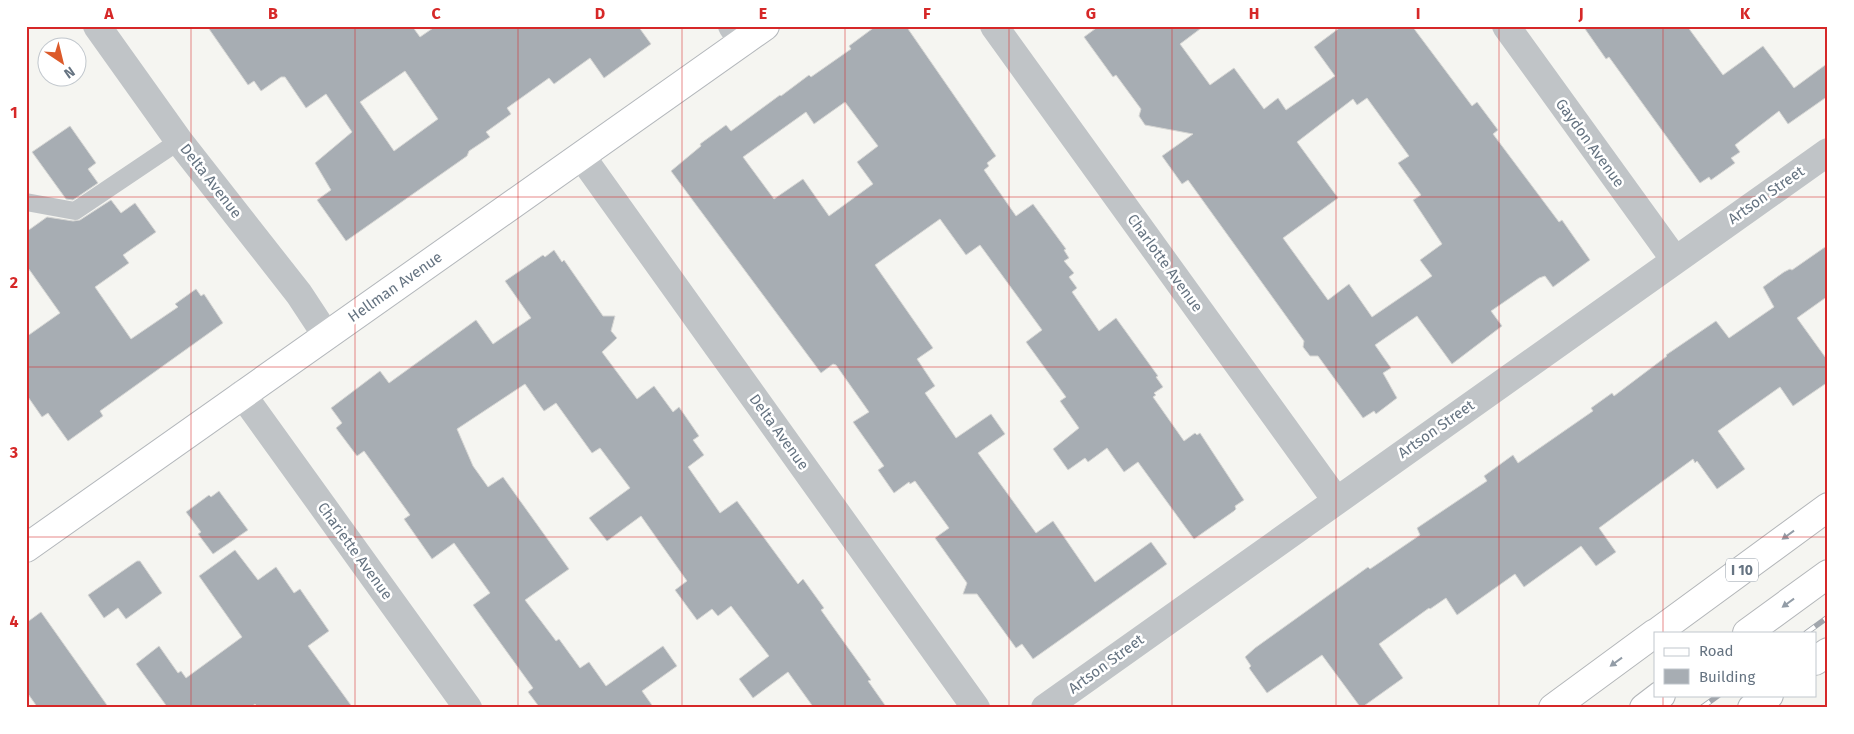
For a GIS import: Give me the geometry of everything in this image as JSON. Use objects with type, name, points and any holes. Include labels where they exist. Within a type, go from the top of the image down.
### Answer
[{"type":"main road","name":"Hellman Avenue","points":[[26,548],[582,156],[737,34],[765,26]]},
{"type":"main road","name":"I 10","points":[[1656,632],[1828,507]]},
{"type":"main road","points":[[1748,632],[1828,574]]},
{"type":"main road","name":"I 10","points":[[1553,708],[1654,634]]},
{"type":"main road","points":[[1816,660],[1828,652]]},
{"type":"main road","points":[[1644,708],[1661,696]]},
{"type":"main road","points":[[1752,708],[1768,696]]},
{"type":"street","name":"Delta Avenue","points":[[97,26],[179,141],[299,294],[326,335]]},
{"type":"street","name":"Charlotte Avenue","points":[[994,26],[1336,500]]},
{"type":"street","name":"Gaydon Avenue","points":[[1506,26],[1675,260]]},
{"type":"street","name":"Artson Street","points":[[1045,708],[1828,152]]},
{"type":"street","name":"Delta Avenue","points":[[582,156],[976,708]]},
{"type":"street","name":"Chariette Avenue","points":[[242,394],[468,708]]},
{"type":"lane","points":[[26,202],[75,212],[179,141]]},
{"type":"building","points":[[207,26],[412,26],[420,37],[436,26],[638,26],[651,44],[604,78],[590,58],[554,84],[549,78],[507,108],[511,114],[486,132],[490,137],[469,151],[467,156],[346,241],[317,200],[331,190],[315,163],[352,132],[326,94],[306,108],[285,77],[281,77],[261,91],[254,81],[248,85]],"holes":[[[405,71],[438,119],[394,151],[360,102]]]},
{"type":"building","points":[[876,26],[906,26],[996,156],[987,163],[989,166],[984,170],[1016,216],[1033,204],[1066,249],[1064,250],[1069,258],[1064,261],[1074,273],[1069,277],[1077,288],[1072,292],[1099,331],[1116,318],[1158,376],[1156,377],[1163,387],[1154,393],[1156,395],[1153,397],[1184,441],[1195,433],[1197,435],[1200,433],[1244,500],[1235,506],[1236,509],[1234,511],[1194,539],[1138,462],[1124,472],[1107,448],[1088,462],[1085,458],[1068,470],[1053,449],[1079,428],[1060,401],[1066,397],[1026,342],[1042,330],[980,245],[966,255],[940,219],[875,265],[933,348],[917,359],[935,386],[925,393],[956,438],[991,414],[1005,434],[978,453],[1036,533],[1053,521],[1095,582],[1151,542],[1167,564],[1033,659],[1022,644],[1016,648],[977,594],[963,594],[967,583],[935,538],[949,528],[915,481],[910,484],[909,482],[894,493],[878,470],[884,466],[853,422],[869,412],[836,365],[833,364],[821,373],[671,171],[701,146],[700,144],[726,125],[731,131],[809,75],[811,77],[851,49],[849,46]],"holes":[[[845,102],[878,146],[857,162],[873,184],[829,216],[803,179],[774,199],[743,157],[806,112],[814,124]]]},
{"type":"building","points":[[1099,26],[1204,26],[1180,44],[1210,85],[1234,68],[1264,109],[1278,98],[1286,110],[1335,76],[1314,47],[1342,26],[1412,26],[1472,106],[1477,102],[1498,130],[1493,134],[1559,222],[1562,220],[1590,260],[1553,287],[1545,276],[1539,278],[1491,311],[1502,326],[1452,364],[1417,316],[1375,345],[1391,368],[1383,373],[1397,398],[1376,414],[1374,411],[1363,418],[1318,356],[1310,356],[1303,347],[1304,341],[1188,180],[1182,184],[1162,156],[1193,134],[1145,125],[1139,116],[1141,109],[1116,75],[1113,77],[1084,37]],"holes":[[[1367,98],[1409,156],[1398,163],[1421,195],[1413,200],[1442,244],[1420,260],[1432,276],[1372,317],[1349,284],[1328,300],[1283,238],[1338,198],[1297,142],[1353,99],[1357,105]]]},
{"type":"building","points":[[1583,26],[1687,26],[1723,75],[1763,46],[1794,88],[1828,63],[1828,96],[1788,124],[1779,111],[1735,145],[1740,152],[1731,158],[1735,163],[1711,180],[1709,177],[1700,183],[1609,57],[1606,59]]},
{"type":"building","points":[[70,126],[96,163],[88,169],[98,183],[73,200],[66,199],[32,152]]},
{"type":"building","points":[[111,200],[121,213],[135,203],[156,232],[123,255],[129,263],[95,287],[131,339],[178,307],[175,304],[196,289],[201,296],[204,294],[223,323],[100,411],[103,416],[68,441],[48,413],[42,417],[26,394],[26,337],[60,313],[26,265],[26,232],[47,217],[73,221],[80,220]]},
{"type":"building","points":[[1828,245],[1828,296],[1797,318],[1828,361],[1828,382],[1793,406],[1780,387],[1718,431],[1745,469],[1717,489],[1697,461],[1695,463],[1693,459],[1599,528],[1616,552],[1596,566],[1581,546],[1524,587],[1515,574],[1457,615],[1446,598],[1429,608],[1379,644],[1403,678],[1361,708],[1322,655],[1267,693],[1249,668],[1251,666],[1245,657],[1255,648],[1368,567],[1370,569],[1420,535],[1417,528],[1487,481],[1484,476],[1513,455],[1518,463],[1593,411],[1591,408],[1612,393],[1614,396],[1666,355],[1716,321],[1729,338],[1774,307],[1763,287]]},
{"type":"building","points":[[554,250],[562,262],[564,260],[603,316],[615,316],[611,331],[617,338],[602,352],[637,399],[654,386],[673,412],[679,407],[699,436],[693,440],[704,455],[688,467],[720,513],[737,501],[798,584],[803,579],[824,608],[821,610],[871,680],[868,681],[887,708],[814,708],[788,672],[753,698],[739,679],[769,656],[731,606],[718,616],[712,609],[697,620],[675,590],[687,581],[641,516],[607,541],[589,518],[630,488],[600,448],[592,453],[556,403],[544,411],[525,384],[457,429],[473,466],[488,487],[503,477],[569,569],[525,600],[556,641],[559,639],[580,668],[589,662],[606,686],[663,646],[677,666],[642,691],[654,708],[540,708],[528,692],[533,688],[473,605],[490,593],[454,543],[432,559],[404,519],[410,515],[364,451],[357,456],[336,428],[342,423],[331,408],[380,371],[389,383],[476,320],[493,344],[531,318],[505,281],[543,255],[545,257]]},
{"type":"building","points":[[219,491],[248,530],[213,554],[198,534],[201,532],[186,512],[209,495],[211,497]]},
{"type":"building","points":[[235,550],[258,580],[276,567],[294,593],[300,589],[329,631],[308,646],[353,708],[258,708],[255,704],[250,708],[168,708],[136,664],[159,646],[178,673],[181,671],[186,678],[242,637],[199,576]]},
{"type":"building","points":[[137,561],[140,561],[162,593],[126,619],[118,608],[104,618],[88,595]]},
{"type":"building","points":[[41,612],[109,708],[38,708],[26,691],[26,623]]},
{"type":"railway","points":[[1807,632],[1828,617]]},
{"type":"railway","points":[[1701,708],[1718,696]]}]
